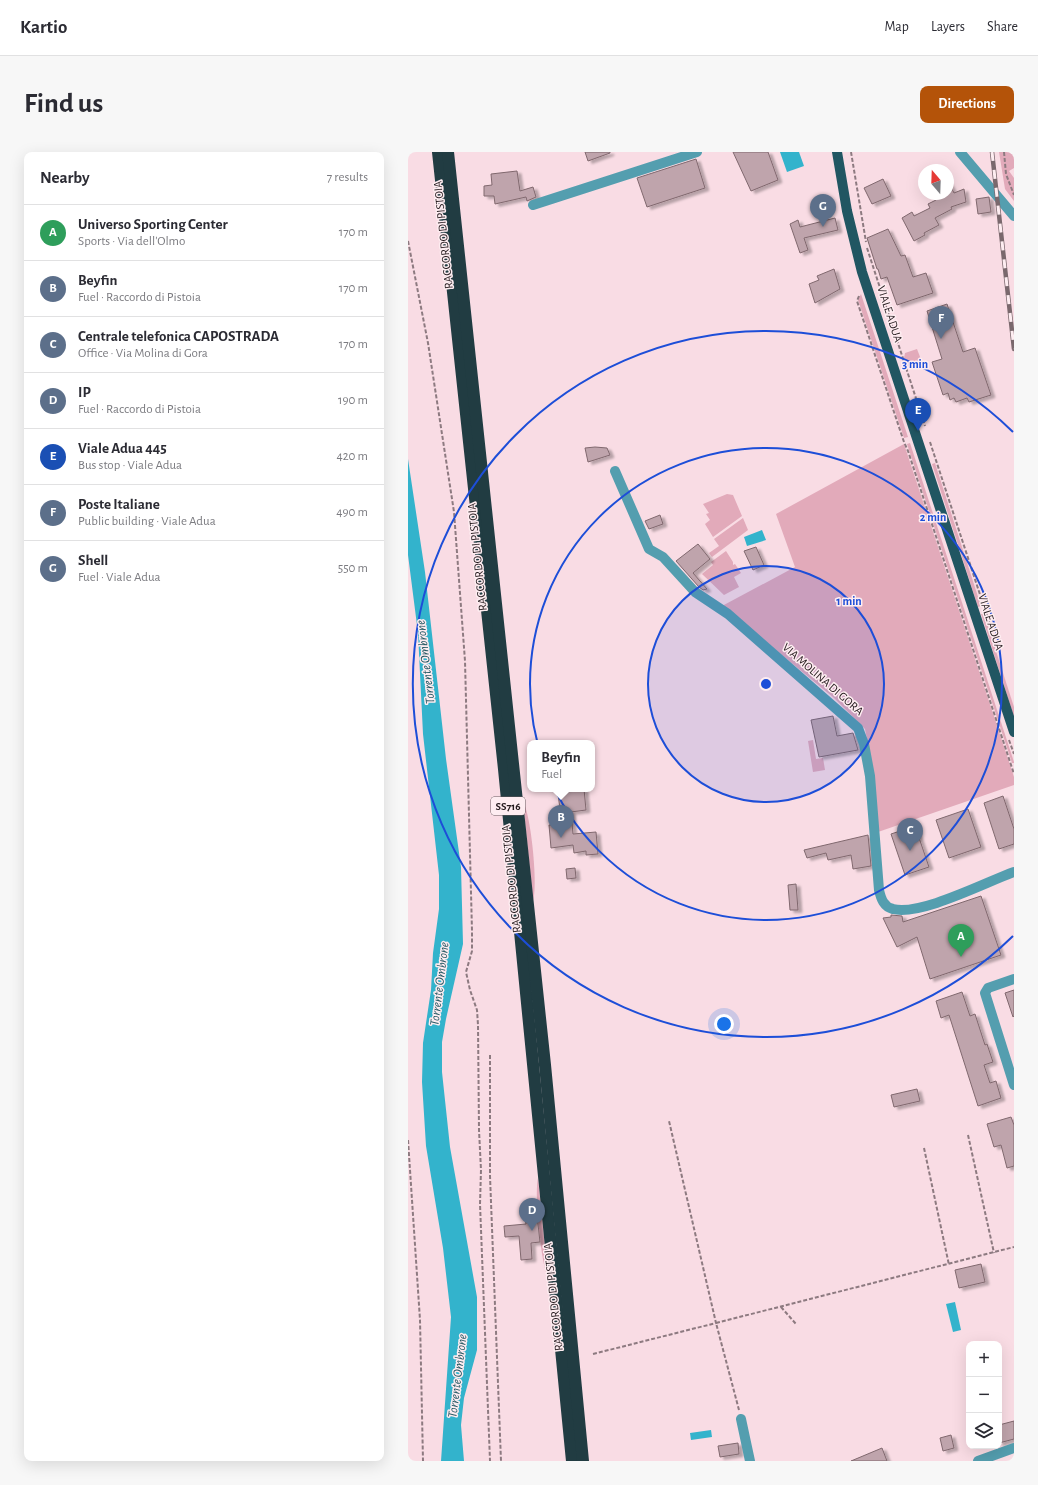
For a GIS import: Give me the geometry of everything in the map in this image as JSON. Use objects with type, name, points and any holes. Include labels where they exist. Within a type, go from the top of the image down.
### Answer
[{"type":"highway","name":"RACCORDO DI PISTOIA","points":[[438,152],[504,769],[572,1461]]},
{"type":"highway","name":"RACCORDO DI PISTOIA","points":[[448,152],[545,1065],[583,1461]]},
{"type":"main road","name":"VIALE ADUA","points":[[837,152],[847,211],[862,272],[1014,732]]},
{"type":"street","points":[[533,205],[697,152]]},
{"type":"street","points":[[960,152],[1014,216]]},
{"type":"street","name":"VIA MOLINA DI GORA","points":[[615,471],[649,549],[662,557],[695,592],[728,614],[858,728],[864,744],[870,776],[879,890],[881,898],[886,906],[897,910],[924,906],[1014,872]]},
{"type":"street","points":[[1014,979],[988,988],[985,993],[1014,1085]]},
{"type":"street","points":[[741,1419],[750,1461]]},
{"type":"street","points":[[978,1461],[1014,1448]]},
{"type":"path","points":[[851,152],[866,243],[926,431]]},
{"type":"path","points":[[1004,152],[1006,174],[1014,195]]},
{"type":"path","points":[[408,241],[428,343],[453,504],[465,661],[472,931],[472,950],[466,972],[477,1010],[478,1025],[478,1121],[481,1170],[480,1204],[490,1461]]},
{"type":"path","points":[[861,293],[857,301],[1014,774]]},
{"type":"path","points":[[928,437],[990,624]]},
{"type":"path","points":[[490,1055],[490,1176],[501,1461]]},
{"type":"path","points":[[669,1121],[716,1323],[741,1419]]},
{"type":"path","points":[[968,1136],[994,1253]]},
{"type":"path","points":[[408,1140],[420,1320],[423,1461]]},
{"type":"path","points":[[924,1148],[949,1265]]},
{"type":"path","points":[[593,1354],[1014,1248]]},
{"type":"path","points":[[782,1307],[796,1324]]},
{"type":"shaded area","points":[[999,152],[1014,152],[1014,168],[1009,171],[1014,178],[1014,201],[1005,189]]},
{"type":"shaded area","points":[[861,294],[908,437],[904,438],[858,300]]},
{"type":"shaded area","points":[[917,349],[922,362],[907,367],[904,358],[905,353]]},
{"type":"shaded area","points":[[910,443],[1014,763],[1012,763],[907,444]]},
{"type":"shaded area","points":[[904,444],[1014,777],[1014,785],[878,832],[874,775],[865,729],[834,698],[722,606],[795,567],[776,514]]},
{"type":"shaded area","points":[[935,463],[981,606],[978,607],[932,464]]},
{"type":"shaded area","points":[[727,494],[733,495],[742,516],[713,537],[705,524],[710,520],[706,514],[709,513],[703,504]]},
{"type":"shaded area","points":[[743,518],[748,530],[712,557],[709,553],[719,546],[714,539]]},
{"type":"shaded area","points":[[726,551],[733,562],[733,565],[735,564],[741,573],[734,577],[739,587],[724,595],[702,574],[713,565],[711,562]]},
{"type":"shaded area","points":[[981,614],[984,614],[1014,707],[1014,717]]},
{"type":"shaded area","points":[[813,740],[816,759],[823,758],[825,770],[813,772],[808,741]]},
{"type":"shaded area","points":[[523,802],[529,820],[533,850],[535,880],[533,900]]},
{"type":"shaded area","points":[[538,1178],[548,1278],[545,1270],[539,1229],[537,1198]]},
{"type":"water","points":[[780,152],[799,152],[804,166],[787,172]]},
{"type":"water","name":"Torrente Ombrone","points":[[408,459],[425,572],[446,759],[461,867],[463,944],[442,1042],[442,1072],[450,1147],[477,1297],[477,1350],[464,1398],[461,1425],[464,1461],[441,1461],[451,1317],[443,1248],[426,1146],[422,1082],[423,1043],[431,990],[433,953],[439,909],[439,875],[423,734],[418,633],[408,555]]},
{"type":"water","points":[[762,530],[766,540],[747,546],[744,537]]},
{"type":"water","points":[[955,1302],[961,1330],[953,1332],[946,1304]]},
{"type":"water","points":[[711,1430],[712,1437],[691,1440],[690,1433]]},
{"type":"building","points":[[585,152],[610,152],[610,153],[588,161]]},
{"type":"building","points":[[733,152],[768,152],[778,180],[751,191]]},
{"type":"building","points":[[696,159],[705,188],[647,207],[637,178]]},
{"type":"building","points":[[517,171],[520,191],[533,187],[536,197],[527,201],[526,197],[495,204],[494,196],[484,196],[484,186],[492,185],[491,174]]},
{"type":"building","points":[[883,179],[891,196],[872,204],[864,188]]},
{"type":"building","points":[[964,189],[966,202],[951,207],[952,209],[935,218],[939,225],[924,233],[925,235],[914,241],[902,218],[912,212],[914,216],[930,208],[928,204],[936,200],[954,200],[954,193]]},
{"type":"building","points":[[989,197],[991,212],[978,214],[976,199]]},
{"type":"building","points":[[835,218],[838,230],[804,238],[808,250],[800,253],[790,224],[798,220],[800,227]]},
{"type":"building","points":[[888,229],[901,256],[905,255],[913,277],[926,273],[933,293],[897,305],[887,277],[881,279],[867,238]]},
{"type":"building","points":[[834,269],[840,289],[815,303],[809,284],[819,280],[817,276]]},
{"type":"building","points":[[947,304],[963,352],[975,348],[991,395],[969,402],[967,398],[956,402],[954,398],[950,400],[948,393],[943,395],[932,362],[942,359],[927,311]]},
{"type":"building","points":[[585,448],[607,448],[610,455],[588,462]]},
{"type":"building","points":[[660,515],[663,524],[649,529],[645,521]]},
{"type":"building","points":[[698,544],[710,559],[693,573],[707,589],[703,590],[676,561]]},
{"type":"building","points":[[756,547],[764,565],[753,570],[744,551]]},
{"type":"building","points":[[833,716],[837,736],[853,733],[858,750],[819,757],[811,720]]},
{"type":"building","points":[[584,792],[586,810],[571,812],[573,834],[596,832],[598,854],[586,855],[586,851],[574,853],[573,845],[551,848],[549,825],[562,824],[558,794]]},
{"type":"building","points":[[1003,796],[1014,829],[1014,844],[999,849],[984,803]]},
{"type":"building","points":[[968,809],[981,847],[949,858],[936,820]]},
{"type":"building","points":[[915,826],[929,867],[905,875],[891,834]]},
{"type":"building","points":[[868,835],[871,866],[853,869],[851,855],[828,860],[826,853],[807,858],[804,850]]},
{"type":"building","points":[[575,868],[576,878],[567,879],[566,869]]},
{"type":"building","points":[[796,884],[798,910],[790,910],[788,885]]},
{"type":"building","points":[[981,896],[1001,955],[930,979],[917,937],[897,947],[883,918],[891,917],[891,915],[902,916],[903,922]]},
{"type":"building","points":[[1014,990],[1014,1016],[1013,1017],[1005,993]]},
{"type":"building","points":[[962,992],[970,1016],[975,1014],[985,1045],[987,1044],[993,1062],[984,1065],[990,1083],[996,1081],[1001,1098],[978,1106],[949,1015],[941,1018],[936,1001]]},
{"type":"building","points":[[917,1089],[920,1101],[894,1107],[891,1095]]},
{"type":"building","points":[[1011,1117],[1014,1125],[1014,1166],[1007,1168],[1001,1145],[994,1147],[987,1124]]},
{"type":"building","points":[[537,1215],[540,1242],[531,1243],[532,1259],[521,1260],[519,1236],[505,1237],[504,1226],[526,1224],[525,1217]]},
{"type":"building","points":[[981,1264],[985,1282],[959,1288],[955,1270]]},
{"type":"building","points":[[1014,1421],[1014,1439],[1002,1442],[1002,1424]]},
{"type":"building","points":[[951,1435],[954,1448],[943,1451],[940,1438]]},
{"type":"building","points":[[738,1443],[739,1454],[720,1457],[718,1446]]},
{"type":"building","points":[[882,1448],[887,1461],[851,1461]]},
{"type":"railway","points":[[992,152],[1014,349]]},
{"type":"place","name":"Shell","points":[[823,227]]},
{"type":"place","name":"Poste Italiane","points":[[941,339]]},
{"type":"place","name":"Viale Adua 445","points":[[918,431]]},
{"type":"place","name":"Beyfin","points":[[561,838]]},
{"type":"place","name":"Centrale telefonica CAPOSTRADA","points":[[910,851]]},
{"type":"place","name":"Universo Sporting Center","points":[[961,957]]},
{"type":"place","name":"IP","points":[[532,1231]]}]
